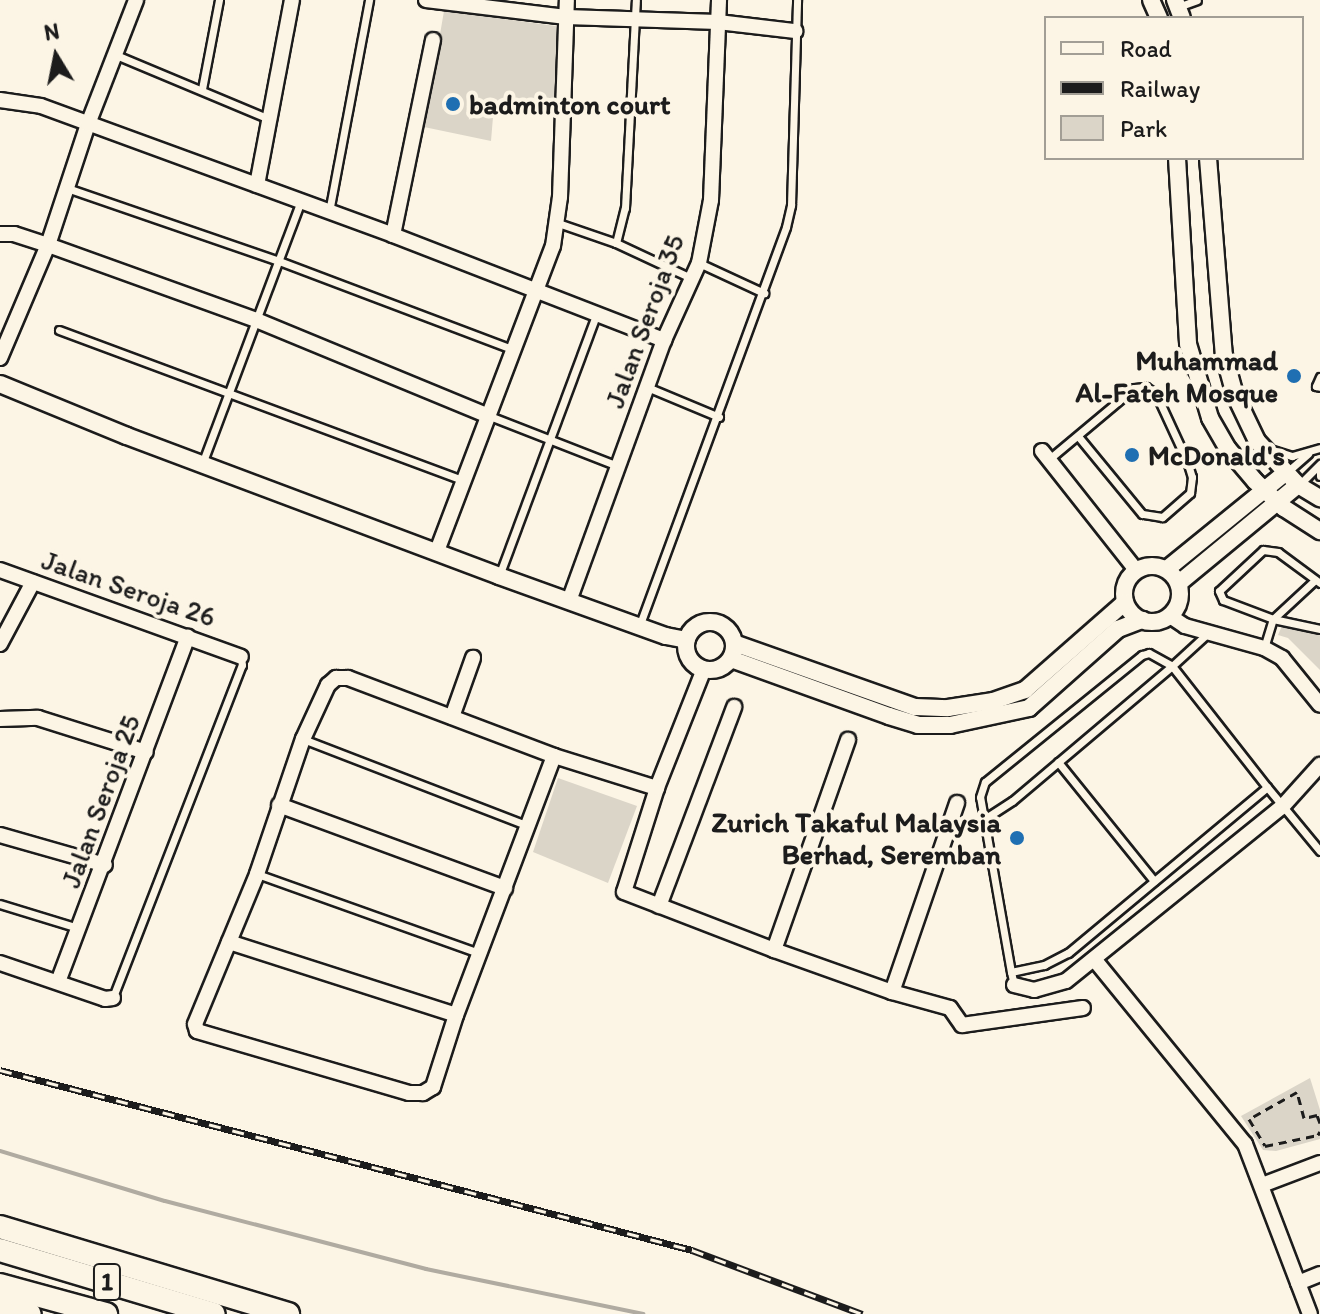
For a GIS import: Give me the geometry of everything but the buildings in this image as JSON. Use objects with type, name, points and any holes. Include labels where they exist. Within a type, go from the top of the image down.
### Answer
[{"type":"highway","points":[[0,1227],[288,1314]]},
{"type":"highway","name":"1","points":[[0,1250],[214,1314]]},
{"type":"highway","name":"1","points":[[0,1285],[106,1314]]},
{"type":"highway","points":[[0,1305],[30,1314]]},
{"type":"street","points":[[0,358],[48,245],[88,124],[136,0]]},
{"type":"street","points":[[257,185],[292,0]]},
{"type":"street","points":[[426,0],[566,17],[718,22],[795,31]]},
{"type":"street","points":[[437,551],[487,415],[537,293],[558,223],[567,0]]},
{"type":"street","name":"Jalan Seroja 35","points":[[569,601],[664,340],[699,263],[711,200],[719,0]]},
{"type":"street","points":[[393,235],[433,40]]},
{"type":"street","points":[[0,100],[41,106],[393,235],[664,340]]},
{"type":"street","points":[[1177,160],[1184,304],[1195,377],[1210,418],[1228,449],[1265,490],[1278,503],[1320,531]]},
{"type":"street","points":[[1208,160],[1224,355],[1235,395],[1257,441],[1298,485],[1320,498]]},
{"type":"street","points":[[0,234],[14,234],[48,245],[256,320],[487,415]]},
{"type":"street","points":[[0,384],[499,576],[687,640]]},
{"type":"street","points":[[1045,455],[1136,570]]},
{"type":"street","points":[[1167,569],[1285,473]]},
{"type":"street","points":[[1179,583],[1298,485]]},
{"type":"street","points":[[1151,565],[1167,569],[1179,583],[1180,601],[1170,616],[1162,621],[1142,620],[1118,629],[1029,708],[995,718],[918,725],[732,651],[915,707],[948,708],[993,701],[1025,690],[1125,602],[1126,584],[1136,570],[1151,565]]},
{"type":"street","name":"Jalan Seroja 26","points":[[0,570],[241,657]]},
{"type":"street","points":[[0,644],[33,582]]},
{"type":"street","points":[[1125,602],[1142,620]]},
{"type":"street","points":[[1170,616],[1185,626],[1264,648],[1292,667],[1320,705]]},
{"type":"street","points":[[708,622],[729,630],[732,651],[719,668],[704,669],[688,654],[687,640],[695,627],[708,622]]},
{"type":"street","name":"Jalan Seroja 25","points":[[58,982],[105,865],[188,637]]},
{"type":"street","points":[[452,717],[473,658]]},
{"type":"street","points":[[704,669],[657,788],[624,892],[892,992],[950,1008],[962,1025],[1083,1008]]},
{"type":"street","points":[[554,756],[456,1015],[433,1087],[416,1094],[199,1032],[195,1024],[257,874],[303,739],[328,685],[336,678],[348,678],[554,756],[657,788]]},
{"type":"street","points":[[659,906],[734,707]]},
{"type":"street","points":[[0,719],[38,718],[146,752]]},
{"type":"street","points":[[774,950],[848,740]]},
{"type":"street","points":[[1012,978],[1034,990],[1054,986],[1094,959],[1282,807],[1320,765]]},
{"type":"street","points":[[892,992],[957,803]]},
{"type":"street","points":[[279,805],[505,888]]},
{"type":"street","points":[[0,835],[105,865]]},
{"type":"street","points":[[229,942],[456,1015]]},
{"type":"street","points":[[1094,959],[1236,1130],[1262,1185],[1310,1314]]},
{"type":"street","points":[[0,963],[105,999],[113,998]]},
{"type":"street","points":[[1262,1185],[1320,1163]]},
{"type":"street","points":[[1298,1283],[1320,1274]]},
{"type":"lane","points":[[202,89],[219,0]]},
{"type":"lane","points":[[329,212],[369,0]]},
{"type":"lane","points":[[616,243],[625,208],[636,0]]},
{"type":"lane","points":[[639,626],[764,293],[791,205],[797,0]]},
{"type":"lane","points":[[1179,8],[1197,0]]},
{"type":"lane","points":[[116,55],[269,119]]},
{"type":"lane","points":[[67,188],[279,261],[514,350]]},
{"type":"lane","points":[[202,464],[301,201]]},
{"type":"lane","points":[[558,223],[616,243],[691,278]]},
{"type":"lane","points":[[699,263],[764,293]]},
{"type":"lane","points":[[499,576],[596,315]]},
{"type":"lane","points":[[59,330],[463,480]]},
{"type":"lane","points":[[1320,377],[1316,386],[1320,387]]},
{"type":"lane","points":[[647,387],[719,417]]},
{"type":"lane","points":[[1045,455],[1078,436],[1088,424],[1134,388],[1151,389],[1190,469],[1190,493],[1162,517],[1142,514],[1078,436]]},
{"type":"lane","points":[[487,415],[618,466]]},
{"type":"lane","points":[[1257,441],[1283,455],[1309,453]]},
{"type":"lane","points":[[1285,473],[1320,448]]},
{"type":"lane","points":[[1298,485],[1320,464]]},
{"type":"lane","points":[[1264,648],[1273,619],[1317,582],[1278,552],[1268,549],[1259,551],[1220,588],[1223,600],[1273,619],[1320,629]]},
{"type":"lane","points":[[984,819],[995,815],[1208,633]]},
{"type":"lane","points":[[1267,787],[1057,960],[1012,978],[980,797],[985,782],[1129,664],[1149,653],[1172,666],[1320,851]]},
{"type":"lane","points":[[113,998],[242,665],[241,657]]},
{"type":"lane","points":[[303,739],[528,826]]},
{"type":"lane","points":[[1058,762],[1154,881]]},
{"type":"lane","points":[[257,874],[481,954]]},
{"type":"lane","points":[[0,904],[81,928]]},
{"type":"path","points":[[1320,1123],[1317,1115],[1304,1118],[1297,1092],[1249,1119],[1265,1146],[1318,1135],[1320,1131]]},
{"type":"green space","points":[[444,11],[563,27],[559,115],[494,105],[491,141],[424,127]]},
{"type":"green space","points":[[1282,626],[1320,632],[1320,670],[1288,638],[1278,635]]},
{"type":"green space","points":[[558,778],[637,806],[608,883],[533,852]]},
{"type":"green space","points":[[1310,1078],[1320,1110],[1320,1139],[1276,1151],[1263,1150],[1241,1116]]},
{"type":"waterway","points":[[0,1151],[165,1201],[426,1269],[643,1314]]},
{"type":"railway","points":[[0,1070],[692,1250],[862,1314]]},
{"type":"place","name":"badminton court","points":[[453,104]]},
{"type":"place","name":"Muhammad Al-Fateh Mosque","points":[[1294,376]]},
{"type":"place","name":"McDonald's","points":[[1132,455]]},
{"type":"place","name":"Zurich Takaful Malaysia Berhad, Seremban","points":[[1017,838]]}]
